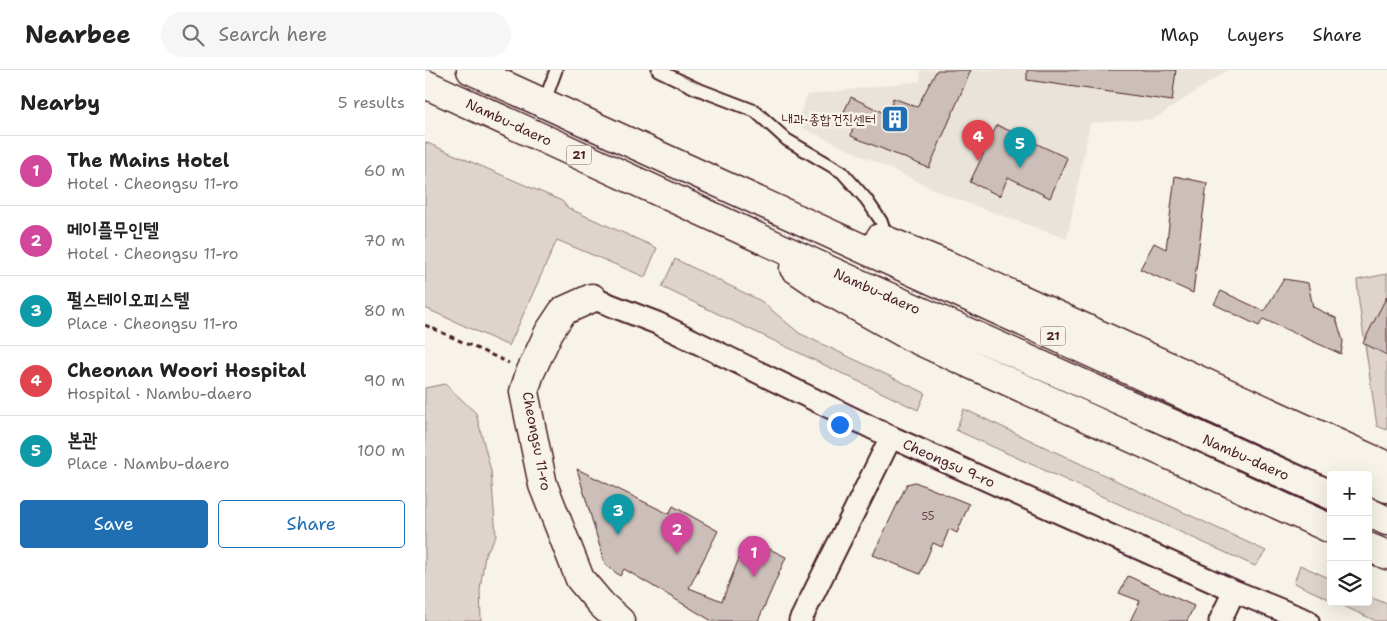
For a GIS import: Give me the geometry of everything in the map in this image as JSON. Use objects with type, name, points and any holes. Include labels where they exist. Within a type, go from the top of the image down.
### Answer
[{"type":"main road","name":"21","points":[[471,70],[493,77],[544,103],[747,197],[1350,471]]},
{"type":"main road","name":"Nambu-daero","points":[[425,84],[734,226],[1327,493]]},
{"type":"main road","points":[[425,97],[499,118]]},
{"type":"main road","points":[[747,197],[850,226],[947,265],[1387,466]]},
{"type":"main road","points":[[734,226],[822,287],[911,337],[1327,527]]},
{"type":"main road","name":"Cheongsu 11-ro","points":[[592,298],[563,311],[549,332],[530,373],[524,392],[543,484],[580,579],[602,605],[620,621]]},
{"type":"main road","points":[[1372,481],[1387,488]]},
{"type":"main road","points":[[1372,514],[1387,520]]},
{"type":"main road","points":[[1372,548],[1387,555]]},
{"type":"street","name":"Cheongsu 9-ro","points":[[592,298],[657,323],[891,437],[1234,591],[1308,621]]},
{"type":"street","points":[[800,621],[891,437]]},
{"type":"street","points":[[1220,621],[1234,591]]},
{"type":"lane","points":[[544,103],[556,70]]},
{"type":"lane","points":[[658,70],[695,88],[755,111],[787,140],[842,172],[866,199],[881,221],[889,242]]},
{"type":"path","points":[[425,325],[530,373]]},
{"type":"shaded area","points":[[920,70],[1228,70],[1154,119],[1090,123],[1067,239],[951,197],[796,125],[807,95],[920,81]]},
{"type":"shaded area","points":[[425,142],[562,201],[568,208],[657,248],[645,277],[557,240],[509,346],[425,308]]},
{"type":"shaded area","points":[[675,259],[761,301],[799,333],[925,393],[918,410],[662,287]]},
{"type":"shaded area","points":[[1387,274],[1387,430],[1377,426],[1357,280]]},
{"type":"shaded area","points":[[445,384],[476,413],[491,471],[496,536],[485,555],[480,589],[481,621],[425,621],[425,388]]},
{"type":"shaded area","points":[[964,409],[1266,551],[1255,566],[956,430]]},
{"type":"shaded area","points":[[1300,565],[1327,577],[1327,598],[1294,583]]},
{"type":"shaded area","points":[[1372,598],[1387,604],[1387,621],[1376,621],[1344,606],[1372,606]]},
{"type":"building","name":"내과·종합건진센터","points":[[937,70],[971,70],[929,168],[851,136],[853,127],[839,122],[851,97],[890,116],[893,98],[917,107]]},
{"type":"building","points":[[1027,70],[1176,70],[1172,101],[1027,80]]},
{"type":"building","points":[[997,125],[1067,158],[1050,198],[1008,177],[1000,196],[970,182]]},
{"type":"building","points":[[1175,176],[1207,183],[1193,293],[1140,269],[1154,243],[1166,249]]},
{"type":"building","points":[[1284,279],[1308,283],[1313,307],[1336,318],[1343,341],[1341,354],[1263,319],[1259,326],[1214,304],[1221,291],[1264,311]]},
{"type":"building","points":[[1387,296],[1387,355],[1363,343]]},
{"type":"building","points":[[577,469],[669,514],[673,506],[718,531],[689,588],[722,601],[747,538],[786,557],[758,621],[712,621],[624,569],[620,576],[605,564]]},
{"type":"building","points":[[915,482],[969,504],[957,533],[949,529],[942,547],[933,543],[920,574],[873,555],[907,484]]},
{"type":"building","points":[[1128,576],[1194,606],[1187,621],[1130,621],[1140,601],[1119,593]]},
{"type":"place","name":"내과·종합건진센터","points":[[895,119]]},
{"type":"place","name":"Cheonan Woori Hospital","points":[[978,161]]},
{"type":"place","name":"본관","points":[[1020,168]]},
{"type":"place","name":"펄스테이오피스텔","points":[[618,535]]},
{"type":"place","name":"메이플무인텔","points":[[677,554]]},
{"type":"place","name":"The Mains Hotel","points":[[754,577]]}]
